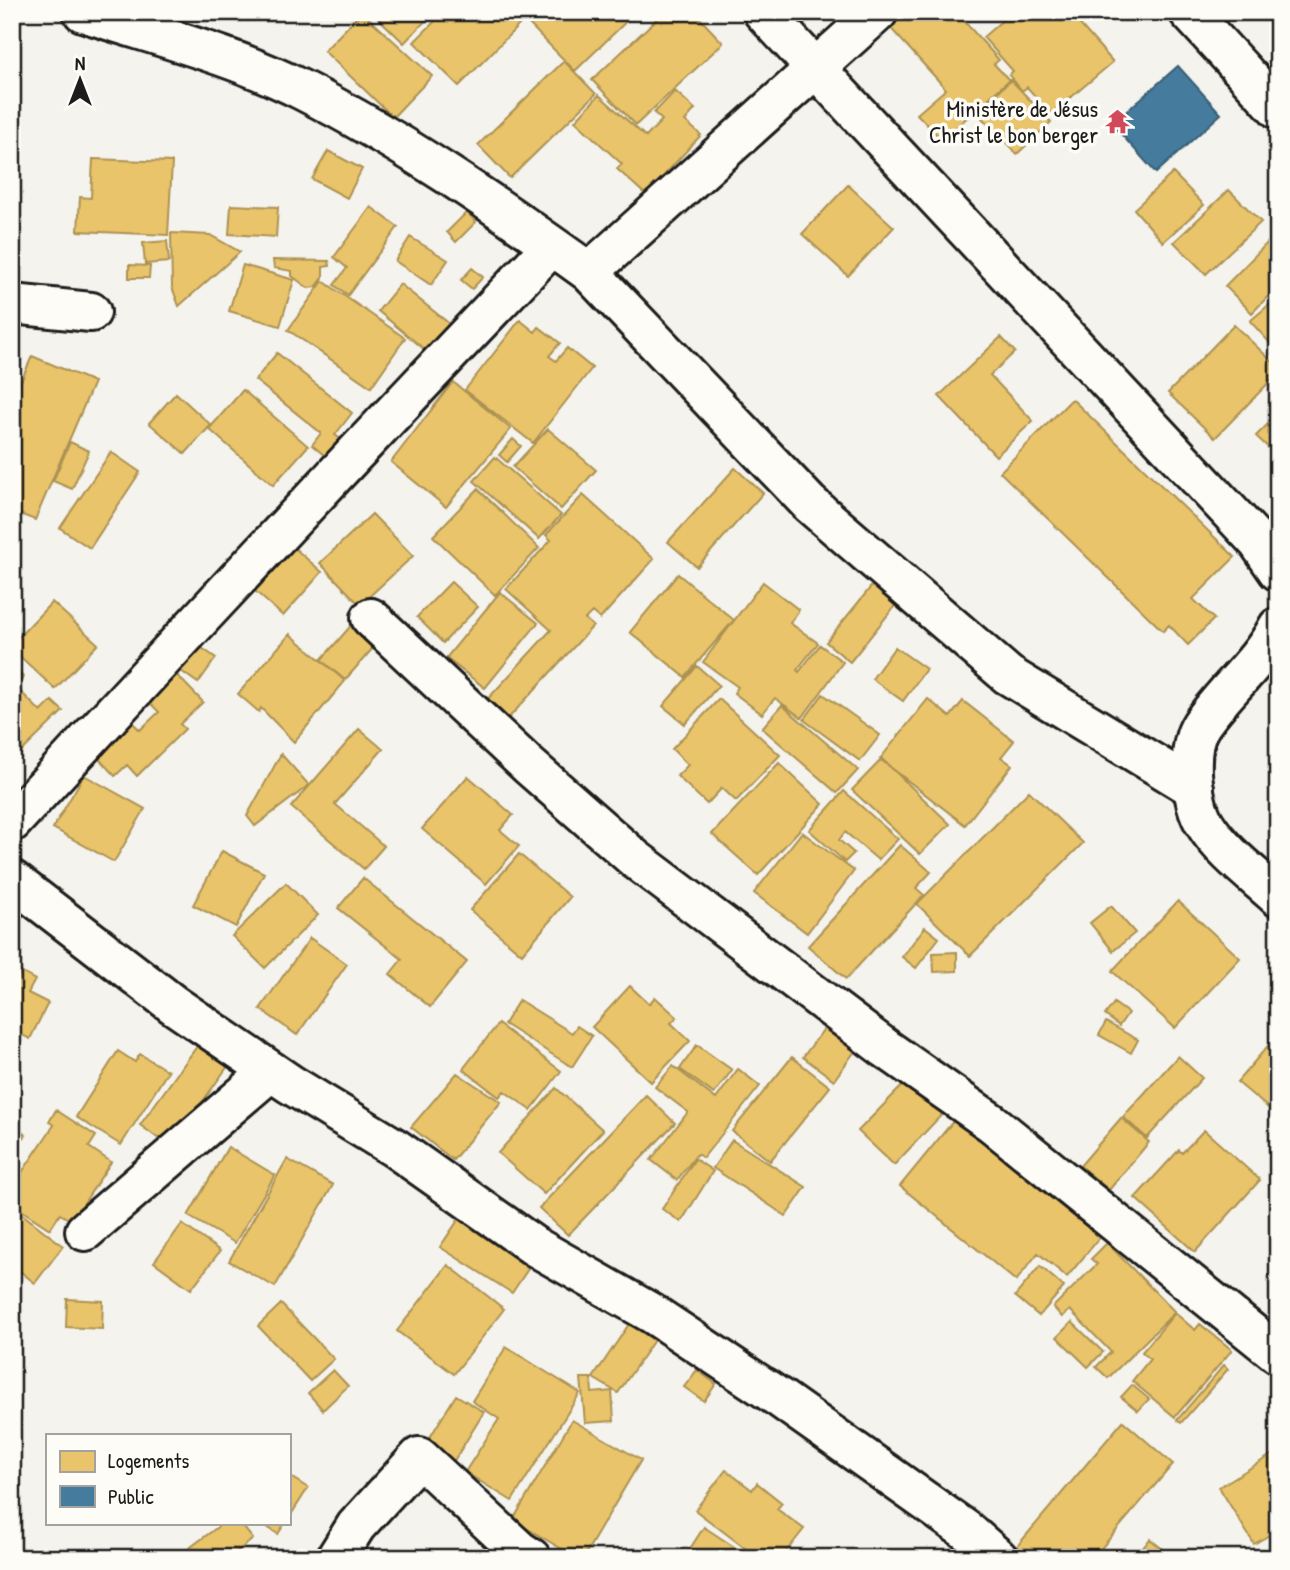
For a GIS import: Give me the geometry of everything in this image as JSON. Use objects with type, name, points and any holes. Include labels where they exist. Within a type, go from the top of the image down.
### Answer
[{"type":"street","points":[[83,12],[182,41],[301,89],[441,169],[552,246],[589,272],[810,504],[1008,675],[1194,788]]},
{"type":"street","points":[[763,12],[1248,532],[1278,571]]},
{"type":"street","points":[[589,272],[878,12]]},
{"type":"street","points":[[1189,12],[1278,108]]},
{"type":"street","points":[[12,822],[288,528],[364,442],[552,246]]},
{"type":"street","points":[[12,304],[91,312]]},
{"type":"street","points":[[371,618],[529,766],[635,859],[885,1048],[992,1123],[1278,1354]]},
{"type":"street","points":[[1278,627],[1254,666],[1200,727],[1191,756],[1194,788],[1204,824],[1278,897]]},
{"type":"street","points":[[12,880],[174,1005],[271,1071],[395,1148],[534,1246],[653,1314],[781,1399],[965,1530],[998,1558]]},
{"type":"street","points":[[85,1231],[271,1071]]},
{"type":"street","points":[[336,1558],[356,1526],[419,1457],[531,1558]]},
{"type":"building: Logements","points":[[362,12],[432,76],[393,117],[324,51]]},
{"type":"building: Logements","points":[[372,12],[434,12],[404,43]]},
{"type":"building: Logements","points":[[444,12],[517,12],[524,20],[459,86],[414,42]]},
{"type":"building: Logements","points":[[542,12],[636,12],[575,71],[529,24]]},
{"type":"building: Logements","points":[[664,12],[694,12],[723,43],[636,125],[592,80]]},
{"type":"building: Logements","points":[[794,12],[817,12],[804,24]]},
{"type":"building: Logements","points":[[901,12],[956,12],[999,60],[994,64],[1009,80],[942,140],[917,114],[946,89],[887,24]]},
{"type":"building: Logements","points":[[1012,12],[1069,12],[1113,62],[1051,114],[1027,87],[1022,91],[1009,75],[1013,71],[983,37]]},
{"type":"building: Logements","points":[[564,61],[596,94],[510,178],[478,145]]},
{"type":"building: Logements","points":[[1011,80],[1051,122],[1017,154],[976,112]]},
{"type":"building: Logements","points":[[675,91],[695,109],[685,121],[701,135],[646,195],[617,169],[622,164],[575,121],[599,95],[646,137],[662,120],[654,113]]},
{"type":"building: Logements","points":[[328,151],[362,169],[347,198],[312,179]]},
{"type":"building: Logements","points":[[93,159],[172,162],[168,235],[78,231],[80,197],[91,198]]},
{"type":"building: Logements","points":[[1173,173],[1204,205],[1163,242],[1134,209]]},
{"type":"building: Logements","points":[[848,185],[894,227],[848,276],[802,234]]},
{"type":"building: Logements","points":[[1229,190],[1261,222],[1206,274],[1174,242]]},
{"type":"building: Logements","points":[[231,205],[278,207],[276,237],[229,234]]},
{"type":"building: Logements","points":[[371,207],[398,227],[348,295],[334,285],[347,268],[334,257]]},
{"type":"building: Logements","points":[[467,212],[476,222],[456,242],[447,232]]},
{"type":"building: Logements","points":[[1278,232],[1278,286],[1252,313],[1225,286]]},
{"type":"building: Logements","points":[[171,233],[210,235],[240,252],[179,306],[172,287]]},
{"type":"building: Logements","points":[[410,237],[448,260],[431,285],[395,261]]},
{"type":"building: Logements","points":[[167,241],[169,262],[145,264],[143,243]]},
{"type":"building: Logements","points":[[273,260],[329,261],[330,266],[323,267],[323,278],[316,287],[308,288],[292,276],[292,271],[274,268]]},
{"type":"building: Logements","points":[[129,265],[150,266],[149,278],[129,278]]},
{"type":"building: Logements","points":[[243,265],[294,280],[280,326],[229,311]]},
{"type":"building: Logements","points":[[472,268],[483,277],[472,289],[461,280]]},
{"type":"building: Logements","points":[[323,281],[405,338],[371,387],[288,330]]},
{"type":"building: Logements","points":[[400,284],[457,330],[435,358],[378,311]]},
{"type":"building: Logements","points":[[1278,297],[1278,352],[1250,321]]},
{"type":"building: Logements","points":[[520,320],[535,332],[539,327],[560,343],[549,356],[556,361],[567,348],[592,368],[533,443],[465,390]]},
{"type":"building: Logements","points":[[1234,325],[1278,367],[1278,373],[1215,438],[1168,393]]},
{"type":"building: Logements","points":[[1001,337],[1015,352],[990,375],[1033,421],[996,456],[939,396]]},
{"type":"building: Logements","points":[[277,353],[352,413],[335,435],[345,442],[330,460],[312,445],[321,433],[255,380]]},
{"type":"building: Logements","points":[[32,356],[94,382],[35,520],[12,511],[12,402]]},
{"type":"building: Logements","points":[[453,382],[511,429],[446,507],[391,462]]},
{"type":"building: Logements","points":[[243,390],[308,446],[273,485],[209,429]]},
{"type":"building: Logements","points":[[176,393],[211,425],[185,454],[149,423]]},
{"type":"building: Logements","points":[[1072,399],[1235,557],[1193,599],[1214,619],[1188,645],[1169,625],[1163,631],[1000,472]]},
{"type":"building: Logements","points":[[1278,414],[1278,457],[1256,436]]},
{"type":"building: Logements","points":[[548,429],[596,470],[561,509],[513,467]]},
{"type":"building: Logements","points":[[513,439],[521,446],[507,462],[499,455]]},
{"type":"building: Logements","points":[[70,442],[89,451],[72,489],[53,481]]},
{"type":"building: Logements","points":[[111,452],[140,472],[90,548],[60,528]]},
{"type":"building: Logements","points":[[495,457],[561,515],[539,539],[474,481]]},
{"type":"building: Logements","points":[[735,468],[763,493],[697,567],[668,542]]},
{"type":"building: Logements","points":[[478,489],[539,548],[495,595],[433,536]]},
{"type":"building: Logements","points":[[583,495],[654,559],[600,619],[592,612],[585,619],[593,626],[505,722],[484,703],[551,630],[506,589],[551,540],[546,535]]},
{"type":"building: Logements","points":[[372,514],[413,556],[360,605],[320,563]]},
{"type":"building: Logements","points":[[284,539],[322,572],[283,616],[246,583]]},
{"type":"building: Logements","points":[[678,574],[734,620],[685,677],[630,632]]},
{"type":"building: Logements","points":[[451,582],[478,607],[443,643],[417,617]]},
{"type":"building: Logements","points":[[763,582],[799,610],[790,623],[818,643],[797,670],[799,672],[820,645],[843,662],[802,718],[775,698],[762,714],[734,693],[738,687],[703,662]]},
{"type":"building: Logements","points":[[875,582],[899,601],[850,662],[826,642]]},
{"type":"building: Logements","points":[[500,592],[538,623],[485,688],[446,658]]},
{"type":"building: Logements","points":[[52,602],[98,644],[55,689],[12,649],[12,644]]},
{"type":"building: Logements","points":[[356,620],[380,640],[345,680],[321,660]]},
{"type":"building: Logements","points":[[290,634],[345,681],[294,742],[261,708],[259,712],[238,694]]},
{"type":"building: Logements","points":[[192,641],[216,658],[198,683],[174,666]]},
{"type":"building: Logements","points":[[895,647],[926,669],[903,701],[872,679]]},
{"type":"building: Logements","points":[[12,666],[24,677],[15,686],[41,712],[52,701],[63,711],[12,761]]},
{"type":"building: Logements","points":[[697,666],[719,685],[685,724],[663,706]]},
{"type":"building: Logements","points":[[170,668],[203,702],[180,724],[185,729],[137,776],[127,765],[115,776],[89,748],[124,714],[140,730],[159,712],[143,696]]},
{"type":"building: Logements","points":[[823,694],[880,735],[860,761],[804,720]]},
{"type":"building: Logements","points":[[719,699],[780,755],[736,801],[722,788],[707,804],[677,776],[688,765],[672,749]]},
{"type":"building: Logements","points":[[928,699],[950,717],[963,701],[1014,741],[1001,757],[1012,765],[965,825],[880,759]]},
{"type":"building: Logements","points":[[782,705],[858,770],[837,793],[762,728]]},
{"type":"building: Logements","points":[[359,729],[383,749],[335,804],[384,846],[364,869],[291,807]]},
{"type":"building: Logements","points":[[281,754],[309,785],[255,826],[247,816]]},
{"type":"building: Logements","points":[[882,759],[950,824],[920,854],[852,790]]},
{"type":"building: Logements","points":[[779,763],[823,804],[758,875],[712,834]]},
{"type":"building: Logements","points":[[84,775],[145,809],[114,862],[53,828]]},
{"type":"building: Logements","points":[[468,776],[513,815],[500,830],[519,846],[486,884],[422,829]]},
{"type":"building: Logements","points":[[844,791],[898,839],[878,860],[845,832],[839,840],[854,853],[845,862],[809,830]]},
{"type":"building: Logements","points":[[1029,791],[1083,843],[970,956],[917,904]]},
{"type":"building: Logements","points":[[802,832],[854,871],[807,933],[754,893]]},
{"type":"building: Logements","points":[[900,845],[931,872],[916,888],[924,895],[846,979],[808,946]]},
{"type":"building: Logements","points":[[222,851],[264,873],[236,927],[193,905]]},
{"type":"building: Logements","points":[[519,854],[570,897],[522,954],[470,910]]},
{"type":"building: Logements","points":[[363,878],[467,962],[430,1007],[390,974],[402,959],[338,908]]},
{"type":"building: Logements","points":[[286,883],[318,915],[265,968],[232,936]]},
{"type":"building: Logements","points":[[1178,901],[1240,958],[1175,1028],[1112,971]]},
{"type":"building: Logements","points":[[1111,906],[1135,933],[1113,951],[1090,923]]},
{"type":"building: Logements","points":[[925,927],[939,938],[916,968],[902,957]]},
{"type":"building: Logements","points":[[310,938],[347,964],[297,1035],[260,1009]]},
{"type":"building: Logements","points":[[957,952],[957,971],[934,972],[933,953]]},
{"type":"building: Logements","points":[[21,972],[35,980],[28,993],[48,1003],[30,1039],[12,1030],[12,989]]},
{"type":"building: Logements","points":[[630,986],[649,1004],[655,997],[677,1017],[671,1023],[690,1041],[651,1082],[592,1027]]},
{"type":"building: Logements","points":[[519,1000],[572,1033],[577,1026],[592,1036],[572,1067],[504,1024]]},
{"type":"building: Logements","points":[[1114,1003],[1128,1013],[1119,1026],[1105,1015]]},
{"type":"building: Logements","points":[[832,1018],[863,1040],[834,1080],[803,1057]]},
{"type":"building: Logements","points":[[1106,1022],[1138,1040],[1131,1053],[1099,1035]]},
{"type":"building: Logements","points":[[498,1024],[561,1071],[531,1110],[504,1091],[499,1097],[463,1069]]},
{"type":"building: Logements","points":[[1278,1034],[1278,1116],[1237,1082]]},
{"type":"building: Logements","points":[[198,1045],[228,1066],[170,1147],[140,1125]]},
{"type":"building: Logements","points":[[697,1045],[732,1070],[714,1094],[680,1069]]},
{"type":"building: Logements","points":[[118,1051],[135,1062],[140,1054],[168,1071],[121,1145],[76,1117]]},
{"type":"building: Logements","points":[[1178,1056],[1202,1078],[1147,1138],[1123,1117]]},
{"type":"building: Logements","points":[[792,1057],[830,1087],[770,1161],[732,1131]]},
{"type":"building: Logements","points":[[673,1066],[716,1099],[738,1069],[760,1086],[703,1158],[697,1154],[677,1180],[651,1160],[688,1112],[655,1087]]},
{"type":"building: Logements","points":[[457,1073],[501,1102],[453,1160],[411,1127]]},
{"type":"building: Logements","points":[[913,1075],[948,1108],[894,1165],[858,1131]]},
{"type":"building: Logements","points":[[556,1088],[603,1130],[544,1194],[498,1153]]},
{"type":"building: Logements","points":[[646,1095],[675,1123],[568,1235],[539,1208]]},
{"type":"building: Logements","points":[[56,1110],[96,1136],[89,1147],[111,1162],[72,1221],[60,1214],[50,1229],[12,1204],[12,1187],[54,1125],[49,1122]]},
{"type":"building: Logements","points":[[1121,1118],[1149,1142],[1109,1190],[1080,1166]]},
{"type":"building: Logements","points":[[955,1119],[1024,1176],[1031,1167],[1107,1229],[1067,1277],[1038,1253],[1016,1281],[900,1186]]},
{"type":"building: Logements","points":[[12,1123],[26,1135],[12,1151]]},
{"type":"building: Logements","points":[[1204,1130],[1260,1180],[1195,1252],[1135,1198],[1179,1150],[1182,1153]]},
{"type":"building: Logements","points":[[732,1140],[806,1187],[786,1216],[713,1168]]},
{"type":"building: Logements","points":[[228,1147],[275,1175],[235,1243],[188,1216]]},
{"type":"building: Logements","points":[[287,1159],[333,1185],[275,1287],[229,1261]]},
{"type":"building: Logements","points":[[695,1159],[713,1171],[681,1222],[662,1209]]},
{"type":"building: Logements","points":[[12,1206],[63,1246],[35,1283],[12,1265]]},
{"type":"building: Logements","points":[[465,1210],[536,1257],[512,1293],[440,1247]]},
{"type":"building: Logements","points":[[182,1224],[220,1251],[191,1289],[154,1262]]},
{"type":"building: Logements","points":[[1107,1243],[1175,1312],[1108,1378],[1096,1367],[1111,1352],[1070,1310],[1062,1317],[1053,1307],[1097,1264],[1091,1259]]},
{"type":"building: Logements","points":[[448,1265],[504,1309],[454,1374],[397,1331]]},
{"type":"building: Logements","points":[[1040,1266],[1064,1287],[1039,1316],[1015,1296]]},
{"type":"building: Logements","points":[[67,1299],[103,1301],[102,1329],[66,1327]]},
{"type":"building: Logements","points":[[281,1304],[334,1359],[310,1381],[258,1326]]},
{"type":"building: Logements","points":[[1175,1313],[1195,1330],[1200,1324],[1232,1350],[1175,1417],[1132,1381],[1150,1359],[1142,1352]]},
{"type":"building: Logements","points":[[1072,1322],[1103,1352],[1088,1367],[1057,1337]]},
{"type":"building: Logements","points":[[629,1324],[654,1340],[618,1393],[593,1378]]},
{"type":"building: Logements","points":[[506,1347],[580,1393],[512,1501],[465,1472],[499,1419],[472,1401]]},
{"type":"building: Logements","points":[[1224,1365],[1228,1369],[1181,1423],[1177,1420]]},
{"type":"building: Logements","points":[[333,1370],[348,1386],[323,1410],[308,1393]]},
{"type":"building: Logements","points":[[697,1370],[716,1384],[704,1401],[684,1387]]},
{"type":"building: Logements","points":[[581,1378],[591,1378],[592,1393],[612,1391],[614,1421],[585,1423]]},
{"type":"building: Logements","points":[[1132,1385],[1149,1399],[1138,1411],[1121,1397]]},
{"type":"building: Logements","points":[[456,1395],[484,1412],[452,1464],[424,1447]]},
{"type":"building: Logements","points":[[572,1420],[641,1460],[583,1558],[577,1558],[513,1520]]},
{"type":"building: Logements","points":[[1123,1421],[1173,1464],[1093,1558],[1021,1558],[1013,1551]]},
{"type":"building: Logements","points":[[1278,1451],[1278,1530],[1254,1544],[1219,1487]]},
{"type":"building: Logements","points":[[726,1470],[752,1490],[757,1483],[782,1503],[777,1509],[804,1529],[781,1558],[758,1558],[695,1510]]},
{"type":"building: Logements","points":[[290,1477],[308,1488],[290,1516]]},
{"type":"building: Logements","points":[[222,1524],[241,1524],[253,1539],[229,1558],[176,1558]]},
{"type":"building: Logements","points":[[263,1524],[284,1524],[278,1534]]},
{"type":"building: Logements","points":[[704,1527],[751,1558],[684,1558]]},
{"type":"building: Logements","points":[[1150,1539],[1174,1558],[1135,1558]]},
{"type":"building: Public","points":[[1178,66],[1221,114],[1156,173],[1112,124]]},
{"type":"place","name":"Ministère de Jésus Christ le bon berger","points":[[1118,121]]}]
